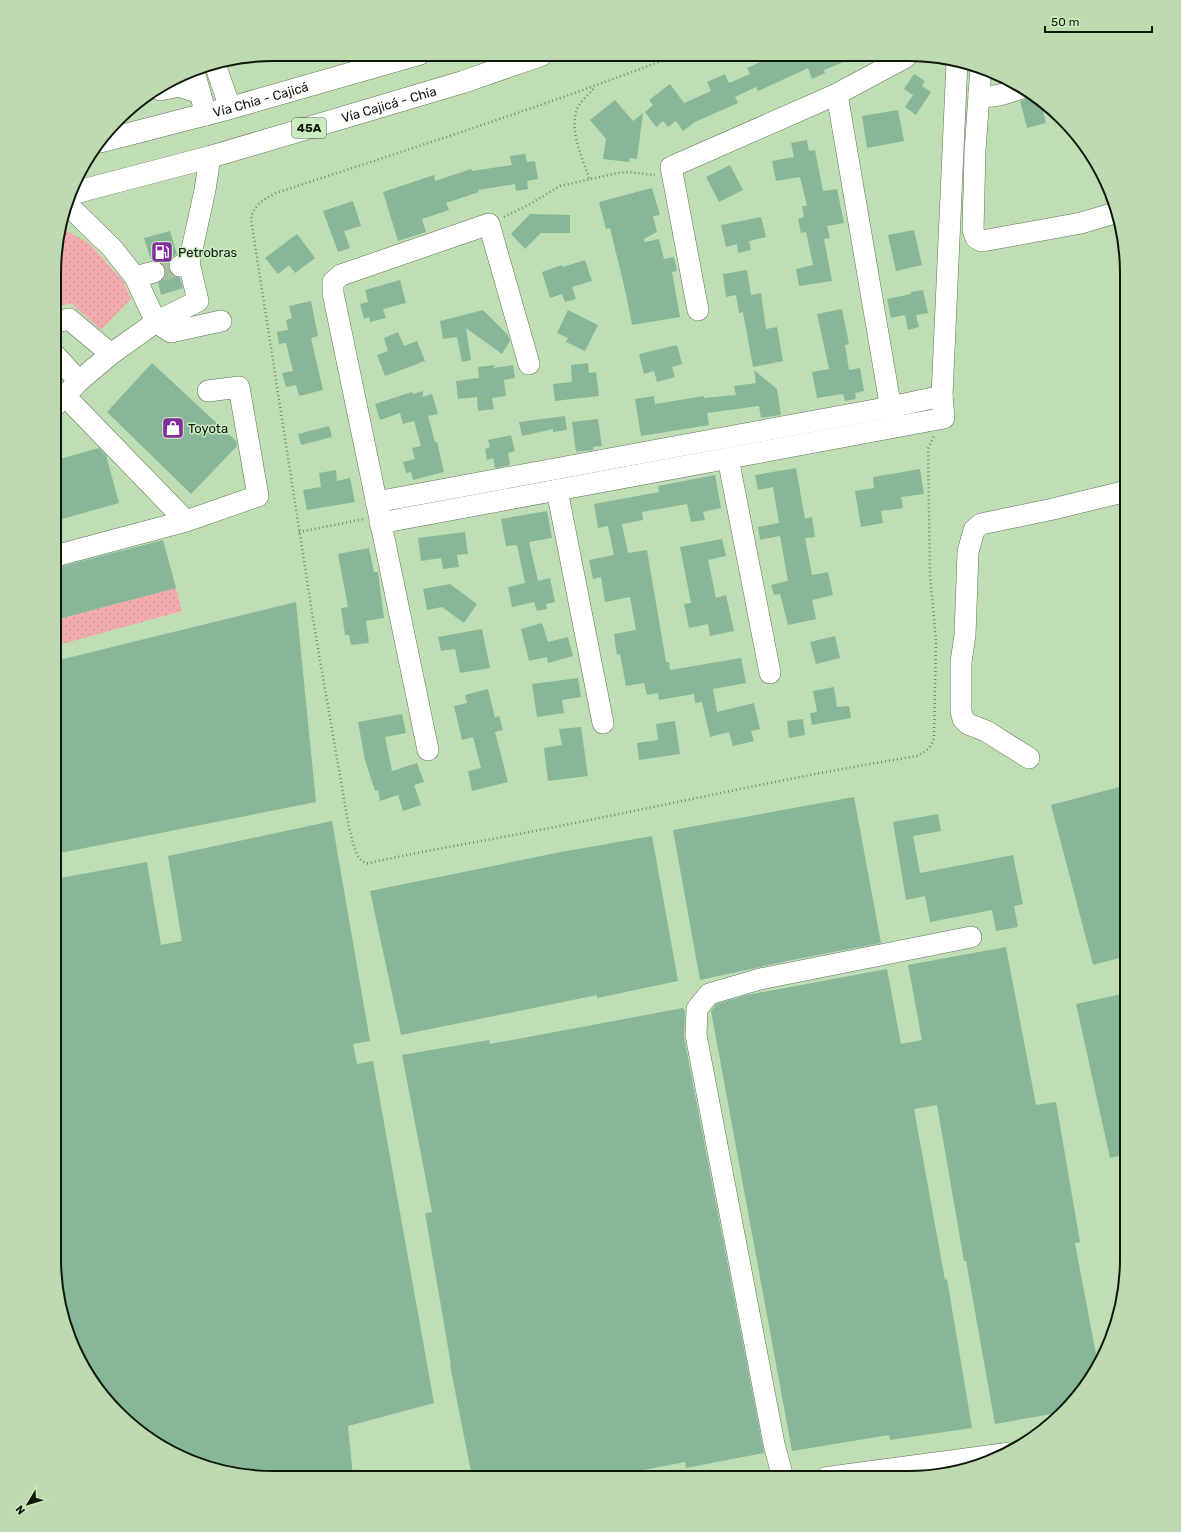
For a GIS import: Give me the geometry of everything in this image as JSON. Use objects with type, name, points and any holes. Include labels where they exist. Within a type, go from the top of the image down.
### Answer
[{"type":"main road","name":"Vía Chía - Cajicá","points":[[109,139],[206,115],[394,61]]},
{"type":"main road","name":"Vía Cajicá - Chía","points":[[77,192],[210,157],[463,82],[524,61]]},
{"type":"main road","points":[[880,1471],[983,1457]]},
{"type":"street","points":[[698,310],[670,167],[837,94],[899,61]]},
{"type":"street","points":[[378,514],[557,490],[944,418],[942,396],[958,67]]},
{"type":"street","points":[[217,68],[230,108]]},
{"type":"street","points":[[981,74],[975,150],[973,230],[976,238],[982,241],[1081,223],[1112,214]]},
{"type":"street","points":[[195,76],[206,115]]},
{"type":"street","points":[[169,88],[179,86],[200,93]]},
{"type":"street","points":[[979,94],[986,97],[1000,95],[1016,90]]},
{"type":"street","points":[[837,94],[894,428]]},
{"type":"street","points":[[61,400],[79,381],[111,354],[156,322],[198,301],[185,264],[205,190],[210,157]]},
{"type":"street","points":[[71,208],[112,248],[145,275],[156,322],[171,332],[221,321]]},
{"type":"street","points":[[428,750],[333,293],[333,282],[341,276],[489,224],[529,364]]},
{"type":"street","points":[[61,321],[68,319],[111,354]]},
{"type":"street","points":[[61,361],[79,381]]},
{"type":"street","points":[[61,554],[186,520],[258,496],[239,387],[208,391]]},
{"type":"street","points":[[378,514],[633,454],[891,407],[942,396]]},
{"type":"street","points":[[61,402],[186,520]]},
{"type":"street","points":[[633,454],[637,475]]},
{"type":"street","points":[[728,458],[770,673]]},
{"type":"street","points":[[557,490],[603,723]]},
{"type":"street","points":[[1029,758],[986,731],[968,724],[963,719],[960,711],[961,662],[965,635],[968,552],[974,530],[981,524],[1120,493]]},
{"type":"street","points":[[781,1471],[774,1444],[696,1035],[697,1009],[709,994],[760,979],[971,937]]},
{"type":"path","points":[[661,61],[595,86],[454,135],[276,193],[256,204],[252,211],[251,219],[299,532],[349,828],[360,859],[366,863],[460,846],[857,765],[917,756],[924,752],[932,743],[934,738],[936,640],[930,575],[928,449],[944,418]]},
{"type":"path","points":[[589,178],[574,128],[574,119],[579,106],[595,86]]},
{"type":"path","points":[[489,224],[530,204],[560,186],[589,178],[628,172],[661,175],[670,167]]},
{"type":"path","points":[[299,532],[378,514]]},
{"type":"shaded area","points":[[65,230],[89,243],[123,281],[131,299],[101,330],[71,303],[61,306],[61,259]]},
{"type":"shaded area","points":[[176,588],[182,611],[61,644],[61,618]]},
{"type":"building","points":[[763,61],[846,61],[824,70],[825,73],[812,79],[808,68],[758,91],[756,87],[735,97],[738,103],[695,122],[683,131],[676,121],[668,127],[663,121],[656,127],[645,112],[653,105],[649,100],[670,84],[684,103],[711,91],[707,82],[725,74],[729,83],[750,74],[747,68]]},
{"type":"building","points":[[914,74],[925,81],[922,86],[931,92],[916,115],[905,107],[913,95],[904,89]]},
{"type":"building","points":[[1027,98],[1043,110],[1046,123],[1027,128],[1020,101]]},
{"type":"building","points":[[615,100],[633,121],[643,113],[637,159],[630,158],[629,162],[603,159],[606,139],[590,120]]},
{"type":"building","points":[[898,110],[904,141],[867,148],[862,116]]},
{"type":"building","points":[[807,140],[809,151],[815,150],[823,191],[837,189],[844,223],[827,226],[830,238],[824,239],[832,281],[799,286],[796,269],[813,265],[806,232],[801,233],[798,219],[804,217],[802,206],[807,206],[800,177],[776,181],[772,161],[794,157],[791,143]]},
{"type":"building","points":[[525,154],[527,162],[535,161],[538,179],[527,181],[528,189],[516,191],[515,184],[478,190],[479,192],[446,203],[449,210],[422,219],[426,232],[398,241],[383,192],[434,175],[435,181],[471,169],[472,171],[512,165],[510,156]]},
{"type":"building","points":[[730,165],[743,190],[719,202],[706,177]]},
{"type":"building","points":[[652,188],[660,215],[653,216],[657,232],[644,239],[645,242],[659,239],[664,259],[674,257],[677,271],[672,272],[680,317],[632,325],[610,228],[606,229],[599,202]]},
{"type":"building","points":[[353,201],[361,226],[344,231],[350,248],[338,252],[323,211]]},
{"type":"building","points":[[530,214],[570,215],[570,233],[541,233],[525,249],[511,234]]},
{"type":"building","points":[[761,217],[766,237],[749,241],[751,250],[738,253],[737,244],[726,247],[721,225]]},
{"type":"building","points":[[914,230],[922,265],[896,271],[888,235]]},
{"type":"building","name":"Petrobras","points":[[170,231],[177,254],[171,258],[168,263],[169,269],[172,275],[180,278],[183,288],[161,295],[158,283],[162,281],[165,276],[165,269],[163,264],[158,261],[151,260],[144,238]]},
{"type":"building","points":[[297,234],[315,258],[295,273],[289,265],[278,274],[265,258]]},
{"type":"building","points":[[585,260],[592,281],[572,287],[576,299],[565,302],[562,294],[550,298],[542,272],[562,265],[563,267]]},
{"type":"building","points":[[747,270],[751,295],[761,293],[766,329],[777,327],[783,361],[753,367],[743,312],[739,313],[736,295],[726,297],[723,274]]},
{"type":"building","points":[[400,280],[406,303],[383,309],[386,318],[370,322],[369,317],[364,319],[360,304],[368,302],[365,290]]},
{"type":"building","points":[[923,290],[928,313],[916,315],[919,327],[908,330],[905,315],[891,318],[887,299]]},
{"type":"building","points":[[311,301],[318,336],[311,338],[323,390],[299,396],[296,385],[286,387],[282,373],[293,371],[286,343],[279,344],[277,332],[288,330],[286,320],[292,318],[289,306]]},
{"type":"building","points":[[842,309],[849,344],[845,345],[849,370],[860,368],[864,391],[855,393],[856,399],[845,401],[843,394],[817,398],[812,372],[829,369],[817,314]]},
{"type":"building","points":[[483,310],[508,335],[510,341],[502,354],[466,328],[471,360],[462,362],[457,337],[443,339],[440,321]]},
{"type":"building","points":[[568,310],[598,325],[585,351],[566,342],[568,338],[557,333]]},
{"type":"building","points":[[398,332],[404,346],[417,341],[425,361],[385,376],[377,355],[388,351],[384,338]]},
{"type":"building","points":[[677,345],[682,364],[672,367],[675,377],[657,382],[654,371],[644,374],[639,354]]},
{"type":"building","name":"Toyota","points":[[152,363],[236,441],[237,446],[191,494],[107,412]]},
{"type":"building","points":[[588,363],[589,373],[596,372],[599,396],[555,401],[553,384],[572,382],[571,365]]},
{"type":"building","points":[[495,365],[493,368],[513,365],[515,378],[504,380],[506,396],[492,398],[494,409],[478,411],[477,397],[458,399],[456,381],[479,378],[478,367]]},
{"type":"building","points":[[754,370],[777,389],[781,415],[761,418],[759,406],[707,413],[709,425],[641,436],[635,399],[654,396],[655,404],[704,396],[704,398],[736,395],[734,386],[756,383]]},
{"type":"building","points":[[423,391],[423,397],[432,394],[438,414],[428,416],[435,442],[437,442],[444,472],[413,480],[411,472],[406,473],[403,462],[415,459],[412,448],[421,446],[414,421],[403,424],[400,413],[380,420],[375,404],[412,392],[413,394]]},
{"type":"building","points":[[565,416],[567,430],[553,432],[553,429],[522,436],[519,422]]},
{"type":"building","points":[[598,419],[602,446],[593,447],[594,450],[576,452],[572,422]]},
{"type":"building","points":[[329,426],[332,437],[301,445],[298,434]]},
{"type":"building","points":[[511,435],[515,451],[508,453],[510,465],[495,468],[493,458],[487,460],[485,449],[490,447],[488,440]]},
{"type":"building","points":[[99,448],[106,455],[119,503],[61,519],[61,459]]},
{"type":"building","points":[[796,468],[805,519],[812,517],[815,537],[805,538],[812,575],[828,572],[833,595],[812,600],[816,619],[788,625],[780,594],[774,595],[771,585],[788,581],[780,536],[760,540],[758,527],[779,523],[773,487],[758,490],[755,475]]},
{"type":"building","points":[[920,469],[924,494],[901,497],[903,508],[881,511],[883,523],[861,527],[855,491],[874,488],[873,477]]},
{"type":"building","points":[[336,470],[337,481],[350,478],[355,502],[307,510],[303,490],[321,487],[319,473]]},
{"type":"building","points":[[715,475],[721,508],[703,512],[705,520],[691,522],[687,504],[642,512],[643,520],[622,524],[628,553],[647,550],[666,662],[669,662],[670,670],[741,658],[746,683],[713,689],[717,712],[754,703],[760,729],[751,731],[754,741],[733,746],[729,732],[710,737],[702,702],[695,703],[694,694],[659,700],[658,693],[647,695],[644,683],[626,686],[620,654],[617,655],[614,634],[636,630],[630,597],[605,602],[601,577],[593,579],[589,560],[614,555],[608,526],[598,528],[594,504],[659,492],[658,486]]},
{"type":"building","points":[[547,511],[552,538],[529,542],[538,581],[550,578],[555,602],[546,604],[547,609],[537,611],[534,602],[512,607],[508,587],[525,583],[517,545],[506,546],[501,519]]},
{"type":"building","points":[[465,532],[468,554],[457,555],[459,567],[443,569],[441,558],[421,561],[418,538]]},
{"type":"building","points":[[722,539],[726,556],[708,560],[716,598],[726,595],[734,631],[710,636],[708,624],[689,628],[684,604],[691,603],[680,547]]},
{"type":"building","points":[[163,540],[176,588],[61,618],[61,566]]},
{"type":"building","points":[[369,548],[374,572],[378,572],[384,618],[366,621],[369,643],[351,645],[349,635],[345,635],[341,608],[348,607],[338,554]]},
{"type":"building","points":[[450,584],[477,604],[464,623],[442,607],[427,610],[423,589]]},
{"type":"building","points":[[296,602],[316,802],[61,853],[61,660]]},
{"type":"building","points":[[542,623],[548,642],[568,637],[573,656],[548,663],[547,657],[529,661],[521,629]]},
{"type":"building","points":[[482,629],[490,668],[460,673],[455,649],[441,651],[438,637]]},
{"type":"building","points":[[835,636],[840,658],[816,664],[810,642]]},
{"type":"building","points":[[578,678],[581,697],[562,700],[564,713],[537,717],[532,684]]},
{"type":"building","points":[[834,687],[837,707],[849,706],[851,718],[812,725],[810,713],[817,712],[813,691]]},
{"type":"building","points":[[488,689],[495,718],[499,716],[503,730],[495,732],[508,782],[472,791],[468,771],[481,768],[473,737],[462,740],[454,706],[467,703],[465,695]]},
{"type":"building","points":[[402,714],[406,733],[385,737],[392,771],[417,763],[424,782],[414,785],[421,805],[403,811],[398,795],[380,801],[378,790],[375,791],[365,760],[358,722]]},
{"type":"building","points":[[803,719],[805,735],[789,738],[787,721]]},
{"type":"building","points":[[675,721],[680,754],[639,760],[637,743],[658,740],[656,724]]},
{"type":"building","points":[[581,727],[588,776],[548,781],[544,748],[562,745],[559,729]]},
{"type":"building","points":[[1120,787],[1120,958],[1093,965],[1051,805]]},
{"type":"building","points":[[854,797],[881,943],[700,980],[673,830]]},
{"type":"building","points":[[938,814],[941,831],[913,836],[920,873],[1013,855],[1023,904],[1014,906],[1018,927],[996,931],[992,910],[930,922],[925,896],[906,900],[893,822]]},
{"type":"building","points":[[332,821],[370,1041],[353,1044],[357,1064],[373,1061],[434,1403],[348,1426],[352,1471],[259,1471],[231,1467],[205,1460],[167,1443],[133,1418],[105,1388],[89,1365],[83,1353],[68,1314],[61,1273],[61,878],[147,862],[161,945],[182,941],[168,856]]},
{"type":"building","points":[[652,836],[678,981],[597,998],[597,995],[401,1035],[370,891],[561,852]]},
{"type":"building","points":[[1006,947],[1036,1105],[1056,1102],[1080,1242],[1075,1243],[1096,1356],[1076,1388],[1053,1414],[995,1424],[966,1261],[964,1261],[937,1105],[914,1109],[945,1280],[947,1279],[972,1428],[890,1440],[889,1435],[792,1451],[711,1011],[716,1004],[747,995],[887,969],[901,1044],[922,1040],[908,965]]},
{"type":"building","points":[[1120,995],[1120,1156],[1110,1158],[1076,1004]]},
{"type":"building","points":[[683,1008],[684,1010],[685,1009],[684,1037],[764,1453],[686,1468],[685,1462],[638,1471],[471,1471],[450,1365],[425,1213],[432,1212],[402,1055],[489,1040],[490,1044]]},
{"type":"tunnel","points":[[154,272],[180,266]]},
{"type":"place","name":"Petrobras","points":[[162,252]]},
{"type":"place","name":"Toyota","points":[[173,428]]}]
